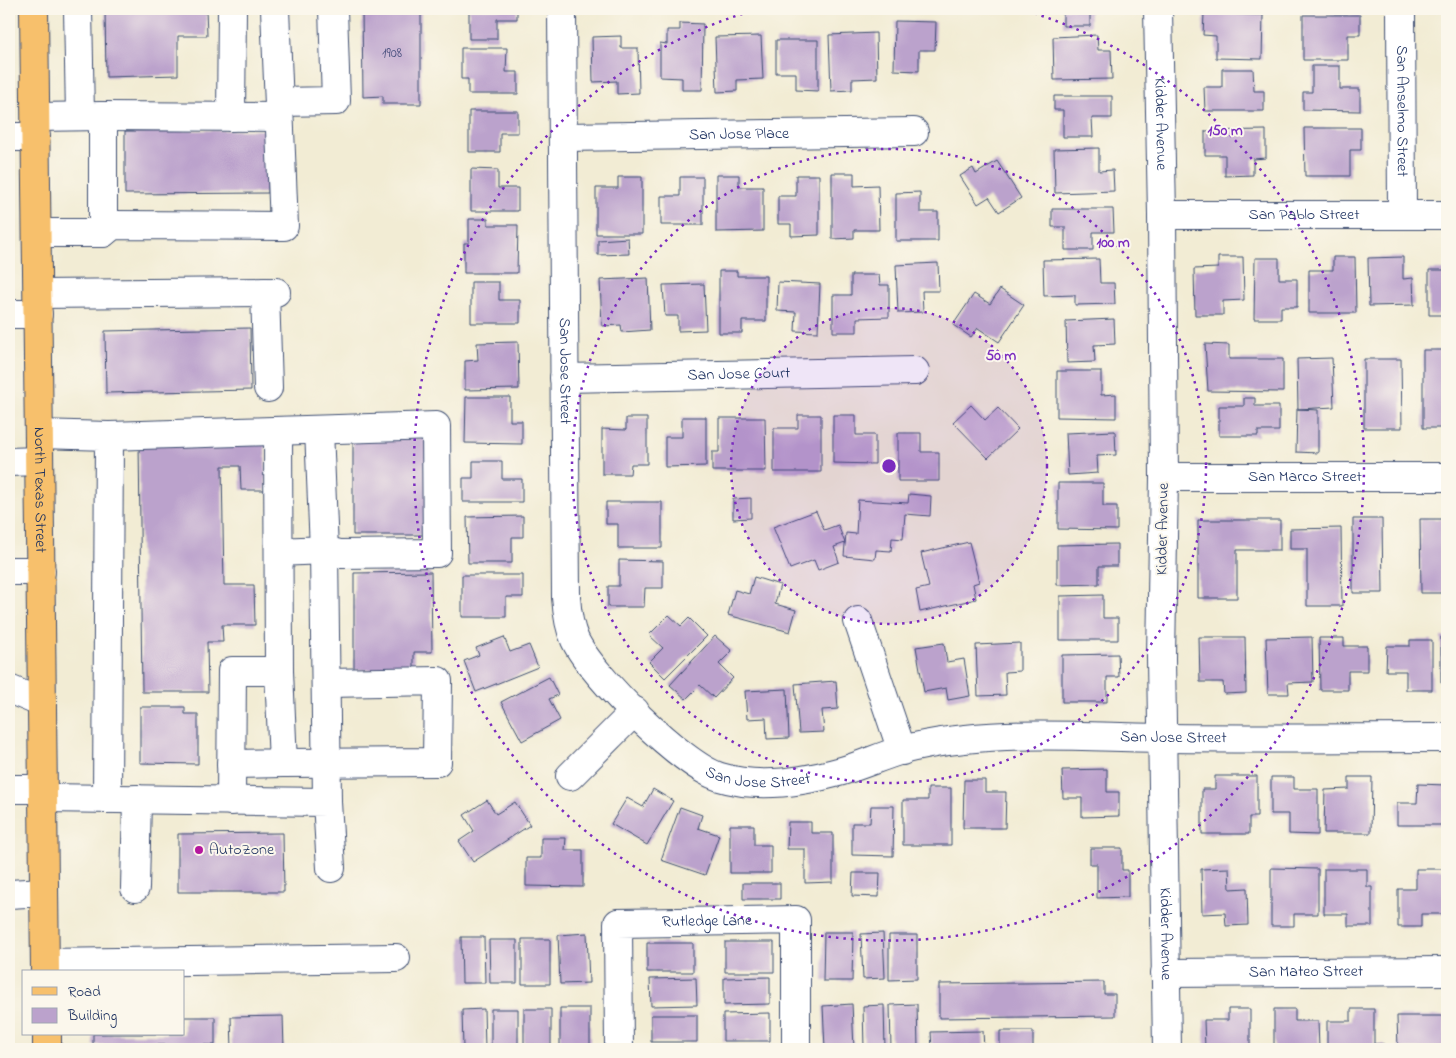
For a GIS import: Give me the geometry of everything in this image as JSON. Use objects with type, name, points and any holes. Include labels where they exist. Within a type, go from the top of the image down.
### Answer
[{"type":"main road","name":"North Texas Street","points":[[34,9],[45,968]]},
{"type":"main road","points":[[47,1036],[48,1049]]},
{"type":"street","points":[[78,9],[91,116],[102,233]]},
{"type":"street","points":[[231,117],[232,9]]},
{"type":"street","points":[[37,233],[102,233],[113,225],[284,226],[275,9]]},
{"type":"street","points":[[9,137],[36,127],[91,116],[231,117],[336,101],[333,9]]},
{"type":"street","name":"San Jose Street","points":[[562,9],[564,378],[568,620],[575,640],[589,662],[635,711],[688,760],[719,777],[754,784],[789,782],[840,772],[902,750],[965,738],[1027,735],[1163,738],[1447,738]]},
{"type":"street","name":"Kidder Avenue","points":[[1158,9],[1162,215],[1164,477],[1161,658],[1166,1049]]},
{"type":"street","name":"San Anselmo Street","points":[[1400,9],[1402,215]]},
{"type":"street","name":"San Jose Place","points":[[563,137],[914,132]]},
{"type":"street","name":"San Pablo Street","points":[[1162,215],[1447,215]]},
{"type":"street","points":[[9,314],[38,304],[270,292],[268,388]]},
{"type":"street","name":"San Jose Court","points":[[564,378],[915,371]]},
{"type":"street","points":[[39,434],[109,436],[436,426],[437,553],[340,554],[324,550],[279,552]]},
{"type":"street","points":[[319,430],[324,550],[327,802],[331,868]]},
{"type":"street","points":[[278,431],[279,671],[283,763]]},
{"type":"street","points":[[107,799],[109,436]]},
{"type":"street","points":[[9,462],[40,461]]},
{"type":"street","name":"San Marco Street","points":[[1164,477],[1447,477]]},
{"type":"street","points":[[9,571],[41,570]]},
{"type":"street","points":[[858,621],[902,750]]},
{"type":"street","points":[[231,800],[232,670],[279,671]]},
{"type":"street","points":[[231,764],[436,762],[438,681],[326,683]]},
{"type":"street","points":[[9,689],[42,703]]},
{"type":"street","points":[[570,776],[635,711]]},
{"type":"street","points":[[9,789],[43,794],[107,799],[327,802]]},
{"type":"street","points":[[135,888],[137,799]]},
{"type":"street","points":[[9,894],[44,892]]},
{"type":"street","name":"Rutledge Lane","points":[[620,1049],[618,923],[796,920],[796,1049]]},
{"type":"street","points":[[45,968],[396,958]]},
{"type":"street","name":"San Mateo Street","points":[[1165,973],[1447,971]]},
{"type":"building","points":[[105,9],[206,9],[207,36],[178,36],[178,75],[106,77]]},
{"type":"building","points":[[362,9],[421,9],[421,104],[383,104],[383,96],[363,97]]},
{"type":"building","points":[[469,9],[517,9],[517,19],[497,19],[497,39],[469,39]]},
{"type":"building","points":[[1063,9],[1090,9],[1090,26],[1063,26]]},
{"type":"building","points":[[1204,14],[1263,15],[1262,59],[1216,58],[1216,36],[1203,35]]},
{"type":"building","points":[[1303,15],[1360,15],[1360,35],[1348,35],[1348,60],[1303,60]]},
{"type":"building","points":[[895,21],[936,22],[935,50],[919,50],[919,71],[894,70]]},
{"type":"building","points":[[1445,21],[1447,21],[1447,45],[1446,45]]},
{"type":"building","points":[[680,23],[703,24],[702,90],[682,90],[682,78],[660,77],[660,43],[667,44],[667,30],[680,30]]},
{"type":"building","points":[[876,33],[877,78],[852,79],[852,90],[831,91],[829,35]]},
{"type":"building","points":[[1097,35],[1098,50],[1111,50],[1112,79],[1054,80],[1053,37]]},
{"type":"building","points":[[621,36],[621,48],[638,48],[639,93],[617,94],[617,81],[593,82],[592,37]]},
{"type":"building","points":[[761,36],[763,79],[737,80],[737,91],[717,92],[715,37]]},
{"type":"building","points":[[776,40],[818,40],[818,91],[796,90],[796,73],[776,73]]},
{"type":"building","points":[[461,48],[507,48],[506,72],[518,72],[518,94],[468,94],[468,79],[461,79]]},
{"type":"building","points":[[1312,66],[1340,66],[1340,89],[1360,89],[1360,111],[1303,110],[1303,92],[1312,92]]},
{"type":"building","points":[[1222,69],[1253,69],[1254,91],[1264,91],[1264,111],[1205,111],[1204,87],[1222,87]]},
{"type":"building","points":[[1054,96],[1112,96],[1112,118],[1092,118],[1093,137],[1063,137],[1063,110],[1054,110]]},
{"type":"building","points":[[469,111],[518,111],[518,133],[500,133],[500,152],[469,152]]},
{"type":"building","points":[[1304,128],[1361,128],[1361,150],[1350,150],[1350,176],[1305,176]]},
{"type":"building","points":[[268,130],[268,193],[125,194],[125,131]]},
{"type":"building","points":[[1266,130],[1266,158],[1253,159],[1253,175],[1225,176],[1225,155],[1205,155],[1205,131]]},
{"type":"building","points":[[1099,148],[1099,171],[1113,170],[1114,191],[1055,193],[1054,149]]},
{"type":"building","points":[[997,161],[1021,198],[999,212],[989,197],[978,204],[960,176],[973,168],[976,174]]},
{"type":"building","points":[[471,169],[498,170],[498,188],[518,188],[518,211],[471,211]]},
{"type":"building","points":[[832,173],[854,173],[854,186],[878,185],[879,230],[854,230],[854,238],[832,239]]},
{"type":"building","points":[[716,175],[739,175],[739,187],[763,187],[763,231],[716,232]]},
{"type":"building","points":[[796,175],[819,175],[819,235],[791,236],[791,224],[778,224],[778,196],[796,196]]},
{"type":"building","points":[[618,177],[642,177],[642,234],[596,234],[596,188],[618,188]]},
{"type":"building","points":[[680,177],[703,177],[703,225],[661,225],[661,196],[680,196]]},
{"type":"building","points":[[920,192],[920,212],[938,212],[938,241],[896,241],[896,193]]},
{"type":"building","points":[[1052,209],[1113,209],[1114,232],[1093,232],[1093,250],[1065,250],[1065,227],[1052,227]]},
{"type":"building","points":[[469,219],[488,219],[488,225],[518,225],[517,273],[464,273],[464,243],[469,243]]},
{"type":"building","points":[[628,238],[629,254],[598,255],[598,240]]},
{"type":"building","points":[[1218,257],[1243,257],[1244,300],[1223,301],[1223,315],[1195,315],[1194,269],[1218,268]]},
{"type":"building","points":[[1333,257],[1355,257],[1356,313],[1309,313],[1309,270],[1333,270]]},
{"type":"building","points":[[1403,257],[1403,279],[1413,278],[1414,305],[1369,306],[1368,258]]},
{"type":"building","points":[[1255,258],[1279,258],[1279,279],[1297,279],[1297,307],[1281,307],[1281,319],[1254,319]]},
{"type":"building","points":[[1099,259],[1100,283],[1114,283],[1115,304],[1075,305],[1075,295],[1044,296],[1043,260]]},
{"type":"building","points":[[938,263],[939,291],[922,291],[923,312],[898,313],[896,265]]},
{"type":"building","points":[[1429,270],[1447,270],[1447,315],[1429,315]]},
{"type":"building","points":[[719,271],[737,271],[737,276],[766,276],[766,321],[742,321],[742,333],[719,333]]},
{"type":"building","points":[[851,275],[879,275],[880,285],[889,285],[889,317],[857,318],[857,332],[833,332],[833,295],[851,295]]},
{"type":"building","points":[[648,278],[650,330],[622,332],[621,325],[602,326],[600,280]]},
{"type":"building","points":[[471,282],[499,282],[499,300],[520,300],[520,323],[471,323]]},
{"type":"building","points":[[778,282],[820,284],[818,332],[795,331],[796,312],[777,311]]},
{"type":"building","points":[[704,284],[706,330],[678,331],[678,316],[665,316],[663,285]]},
{"type":"building","points":[[1000,289],[1024,305],[999,342],[978,328],[971,337],[953,325],[974,294],[990,304]]},
{"type":"building","points":[[1114,319],[1115,344],[1094,345],[1095,362],[1067,363],[1066,321]]},
{"type":"building","points":[[250,328],[251,390],[106,393],[105,331]]},
{"type":"building","points":[[518,342],[519,389],[465,390],[465,361],[478,360],[477,343]]},
{"type":"building","points":[[1205,344],[1229,345],[1229,359],[1283,359],[1283,392],[1208,391]]},
{"type":"building","points":[[1423,350],[1447,350],[1447,428],[1423,428]]},
{"type":"building","points":[[1332,358],[1334,407],[1298,409],[1297,359]]},
{"type":"building","points":[[1364,359],[1401,359],[1402,428],[1364,428]]},
{"type":"building","points":[[1057,371],[1101,371],[1101,395],[1116,394],[1116,418],[1057,417]]},
{"type":"building","points":[[466,397],[510,397],[510,421],[522,421],[522,444],[465,443]]},
{"type":"building","points":[[1244,398],[1255,398],[1255,406],[1279,406],[1279,431],[1258,431],[1258,436],[1219,436],[1219,406],[1244,406]]},
{"type":"building","points":[[971,405],[985,420],[998,408],[1018,429],[988,458],[953,422]]},
{"type":"building","points":[[1297,409],[1318,410],[1318,453],[1296,452]]},
{"type":"building","points":[[798,415],[821,415],[821,472],[774,472],[774,428],[798,428]]},
{"type":"building","points":[[833,415],[856,415],[856,435],[875,435],[875,464],[833,463]]},
{"type":"building","points":[[682,417],[706,417],[706,466],[665,467],[665,437],[682,437]]},
{"type":"building","points":[[626,418],[647,418],[647,464],[631,464],[630,474],[602,474],[602,429],[626,430]]},
{"type":"building","points":[[719,418],[765,418],[766,471],[712,471],[712,452],[719,452]]},
{"type":"building","points":[[1115,431],[1116,455],[1097,456],[1098,473],[1068,475],[1066,433]]},
{"type":"building","points":[[898,433],[921,433],[921,452],[939,452],[939,481],[898,481]]},
{"type":"building","points":[[353,438],[429,438],[429,535],[353,535]]},
{"type":"building","points":[[265,440],[266,490],[241,490],[240,466],[222,466],[224,585],[254,585],[255,625],[222,625],[223,642],[207,642],[208,692],[142,692],[139,442]]},
{"type":"building","points":[[473,461],[502,461],[502,479],[522,479],[522,502],[463,502],[463,478],[473,478]]},
{"type":"building","points":[[1058,483],[1103,483],[1103,506],[1117,506],[1117,530],[1058,529]]},
{"type":"building","points":[[909,494],[931,496],[930,516],[905,514],[903,539],[892,538],[891,551],[876,550],[875,559],[844,556],[846,533],[856,534],[858,500],[908,503]]},
{"type":"building","points":[[751,498],[751,518],[733,519],[733,499]]},
{"type":"building","points":[[606,502],[662,502],[662,548],[618,548],[618,524],[606,524]]},
{"type":"building","points":[[816,511],[824,530],[838,525],[845,543],[834,547],[839,562],[818,570],[814,560],[790,569],[773,527]]},
{"type":"building","points":[[523,516],[523,537],[512,537],[512,563],[468,563],[467,517]]},
{"type":"building","points":[[1353,519],[1382,519],[1383,593],[1353,593]]},
{"type":"building","points":[[1420,519],[1447,519],[1447,593],[1421,593]]},
{"type":"building","points":[[1198,520],[1280,520],[1280,550],[1237,550],[1237,598],[1198,598]]},
{"type":"building","points":[[1341,528],[1342,606],[1307,606],[1307,549],[1290,549],[1290,529]]},
{"type":"building","points":[[969,542],[979,582],[973,584],[976,599],[920,612],[916,590],[929,587],[921,553]]},
{"type":"building","points":[[1117,544],[1117,566],[1099,566],[1099,584],[1057,585],[1057,545]]},
{"type":"building","points":[[619,560],[663,561],[663,588],[645,588],[644,607],[608,607],[608,586],[619,586]]},
{"type":"building","points":[[431,572],[432,652],[414,652],[414,670],[354,670],[354,573]]},
{"type":"building","points":[[462,575],[523,575],[523,597],[506,597],[506,617],[462,617]]},
{"type":"building","points":[[754,577],[780,585],[775,604],[796,610],[790,632],[728,615],[735,590],[749,594]]},
{"type":"building","points":[[1103,595],[1103,618],[1118,618],[1118,640],[1060,640],[1060,596]]},
{"type":"building","points":[[669,615],[681,626],[689,618],[707,636],[665,678],[649,662],[663,648],[649,635]]},
{"type":"building","points":[[715,636],[732,651],[719,664],[733,678],[714,698],[700,685],[686,699],[670,685]]},
{"type":"building","points":[[504,637],[510,652],[529,645],[538,667],[476,692],[464,661],[479,655],[476,648]]},
{"type":"building","points":[[1199,637],[1245,637],[1246,693],[1224,694],[1223,682],[1200,682]]},
{"type":"building","points":[[1312,637],[1313,682],[1288,683],[1289,694],[1268,694],[1266,638]]},
{"type":"building","points":[[1441,637],[1447,637],[1447,683],[1441,683]]},
{"type":"building","points":[[1319,638],[1344,638],[1344,646],[1367,646],[1367,671],[1348,671],[1348,690],[1320,690]]},
{"type":"building","points":[[1410,640],[1432,640],[1432,690],[1406,690],[1406,671],[1386,671],[1387,646],[1410,646]]},
{"type":"building","points":[[944,643],[947,662],[964,659],[970,696],[948,700],[946,688],[924,692],[916,647]]},
{"type":"building","points":[[1020,643],[1020,671],[1005,672],[1006,695],[978,696],[976,645]]},
{"type":"building","points":[[1118,654],[1119,677],[1107,677],[1107,702],[1062,702],[1062,655]]},
{"type":"building","points":[[549,677],[558,695],[549,699],[560,720],[522,741],[501,702]]},
{"type":"building","points":[[836,681],[838,709],[822,710],[824,732],[799,733],[795,684]]},
{"type":"building","points":[[787,689],[789,738],[767,739],[766,718],[747,719],[745,691]]},
{"type":"building","points":[[140,707],[185,707],[185,714],[198,714],[198,764],[140,763]]},
{"type":"building","points":[[1107,769],[1107,792],[1119,792],[1119,816],[1082,817],[1082,798],[1063,798],[1062,770]]},
{"type":"building","points":[[1215,776],[1257,776],[1257,817],[1249,817],[1249,834],[1202,834],[1202,789],[1215,789]]},
{"type":"building","points":[[1271,777],[1294,777],[1294,789],[1318,789],[1318,835],[1289,834],[1289,814],[1271,814]]},
{"type":"building","points":[[1349,777],[1372,777],[1371,833],[1324,833],[1325,790],[1349,789]]},
{"type":"building","points":[[964,780],[985,780],[985,792],[1006,792],[1005,828],[963,828]]},
{"type":"building","points":[[1418,784],[1446,785],[1445,825],[1397,825],[1397,803],[1417,803]]},
{"type":"building","points":[[928,788],[951,788],[951,845],[903,845],[903,800],[928,800]]},
{"type":"building","points":[[653,789],[673,801],[647,845],[611,824],[627,798],[643,807]]},
{"type":"building","points":[[487,800],[496,814],[515,802],[530,825],[473,862],[459,841],[474,831],[464,815]]},
{"type":"building","points":[[871,806],[894,806],[893,856],[852,855],[852,823],[870,823]]},
{"type":"building","points":[[680,807],[702,815],[698,828],[719,835],[705,875],[661,860]]},
{"type":"building","points":[[788,822],[811,822],[811,833],[833,833],[833,882],[805,883],[805,849],[787,849]]},
{"type":"building","points":[[730,825],[754,825],[754,845],[771,845],[771,873],[730,873]]},
{"type":"building","points":[[283,833],[284,892],[178,892],[178,834]]},
{"type":"building","points":[[541,838],[566,838],[565,850],[583,850],[583,887],[526,886],[526,858],[541,858]]},
{"type":"building","points":[[1090,848],[1122,848],[1122,870],[1128,870],[1128,897],[1097,898],[1097,864],[1090,864]]},
{"type":"building","points":[[1229,868],[1230,889],[1247,888],[1248,925],[1226,926],[1225,913],[1202,914],[1201,869]]},
{"type":"building","points":[[1271,868],[1318,869],[1318,914],[1294,914],[1294,926],[1271,926]]},
{"type":"building","points":[[1324,869],[1367,869],[1367,887],[1372,887],[1372,926],[1348,926],[1348,914],[1324,914]]},
{"type":"building","points":[[1416,869],[1445,869],[1445,914],[1421,914],[1421,927],[1398,927],[1398,889],[1416,889]]},
{"type":"building","points":[[853,873],[880,873],[879,897],[852,896]]},
{"type":"building","points":[[743,883],[780,883],[780,899],[743,899]]},
{"type":"building","points":[[824,932],[853,932],[852,981],[823,981]]},
{"type":"building","points":[[587,933],[589,983],[560,984],[558,935]]},
{"type":"building","points":[[883,933],[885,978],[863,979],[861,934]]},
{"type":"building","points":[[889,935],[917,935],[917,979],[889,980]]},
{"type":"building","points":[[461,937],[484,937],[485,983],[462,983]]},
{"type":"building","points":[[522,939],[550,939],[550,984],[522,984]]},
{"type":"building","points":[[489,940],[517,940],[517,983],[490,983]]},
{"type":"building","points":[[725,942],[774,942],[774,972],[725,972]]},
{"type":"building","points":[[647,943],[693,943],[693,972],[647,972]]},
{"type":"building","points":[[770,977],[770,1004],[724,1005],[724,978]]},
{"type":"building","points":[[696,978],[697,1005],[651,1006],[650,979]]},
{"type":"building","points":[[1104,982],[1104,994],[1115,994],[1115,1016],[939,1018],[939,984]]},
{"type":"building","points":[[852,1004],[854,1049],[825,1049],[823,1006]]},
{"type":"building","points":[[917,1004],[918,1049],[891,1049],[890,1005]]},
{"type":"building","points":[[884,1005],[885,1049],[864,1049],[863,1006]]},
{"type":"building","points":[[560,1008],[590,1008],[590,1049],[560,1049]]},
{"type":"building","points":[[484,1009],[485,1049],[463,1049],[462,1010]]},
{"type":"building","points":[[491,1009],[518,1009],[518,1049],[491,1049]]},
{"type":"building","points":[[524,1009],[551,1009],[551,1049],[524,1049]]},
{"type":"building","points":[[1228,1009],[1250,1009],[1250,1049],[1205,1049],[1204,1020],[1228,1020]]},
{"type":"building","points":[[1274,1009],[1295,1009],[1295,1021],[1318,1021],[1319,1049],[1274,1049]]},
{"type":"building","points":[[1351,1009],[1374,1009],[1374,1044],[1384,1044],[1384,1049],[1327,1049],[1327,1021],[1351,1021]]},
{"type":"building","points":[[770,1013],[770,1041],[723,1041],[723,1014]]},
{"type":"building","points":[[651,1015],[697,1015],[697,1042],[651,1042]]},
{"type":"building","points":[[283,1016],[284,1049],[232,1049],[231,1017]]},
{"type":"building","points":[[1397,1016],[1445,1016],[1445,1049],[1398,1049]]},
{"type":"building","points":[[185,1017],[215,1017],[215,1045],[93,1045],[93,1036],[185,1036]]},
{"type":"building","points":[[983,1031],[984,1049],[932,1049],[931,1032]]},
{"type":"building","points":[[1000,1031],[1033,1031],[1033,1049],[1000,1049]]},
{"type":"place","name":"AutoZone","points":[[199,850]]}]
